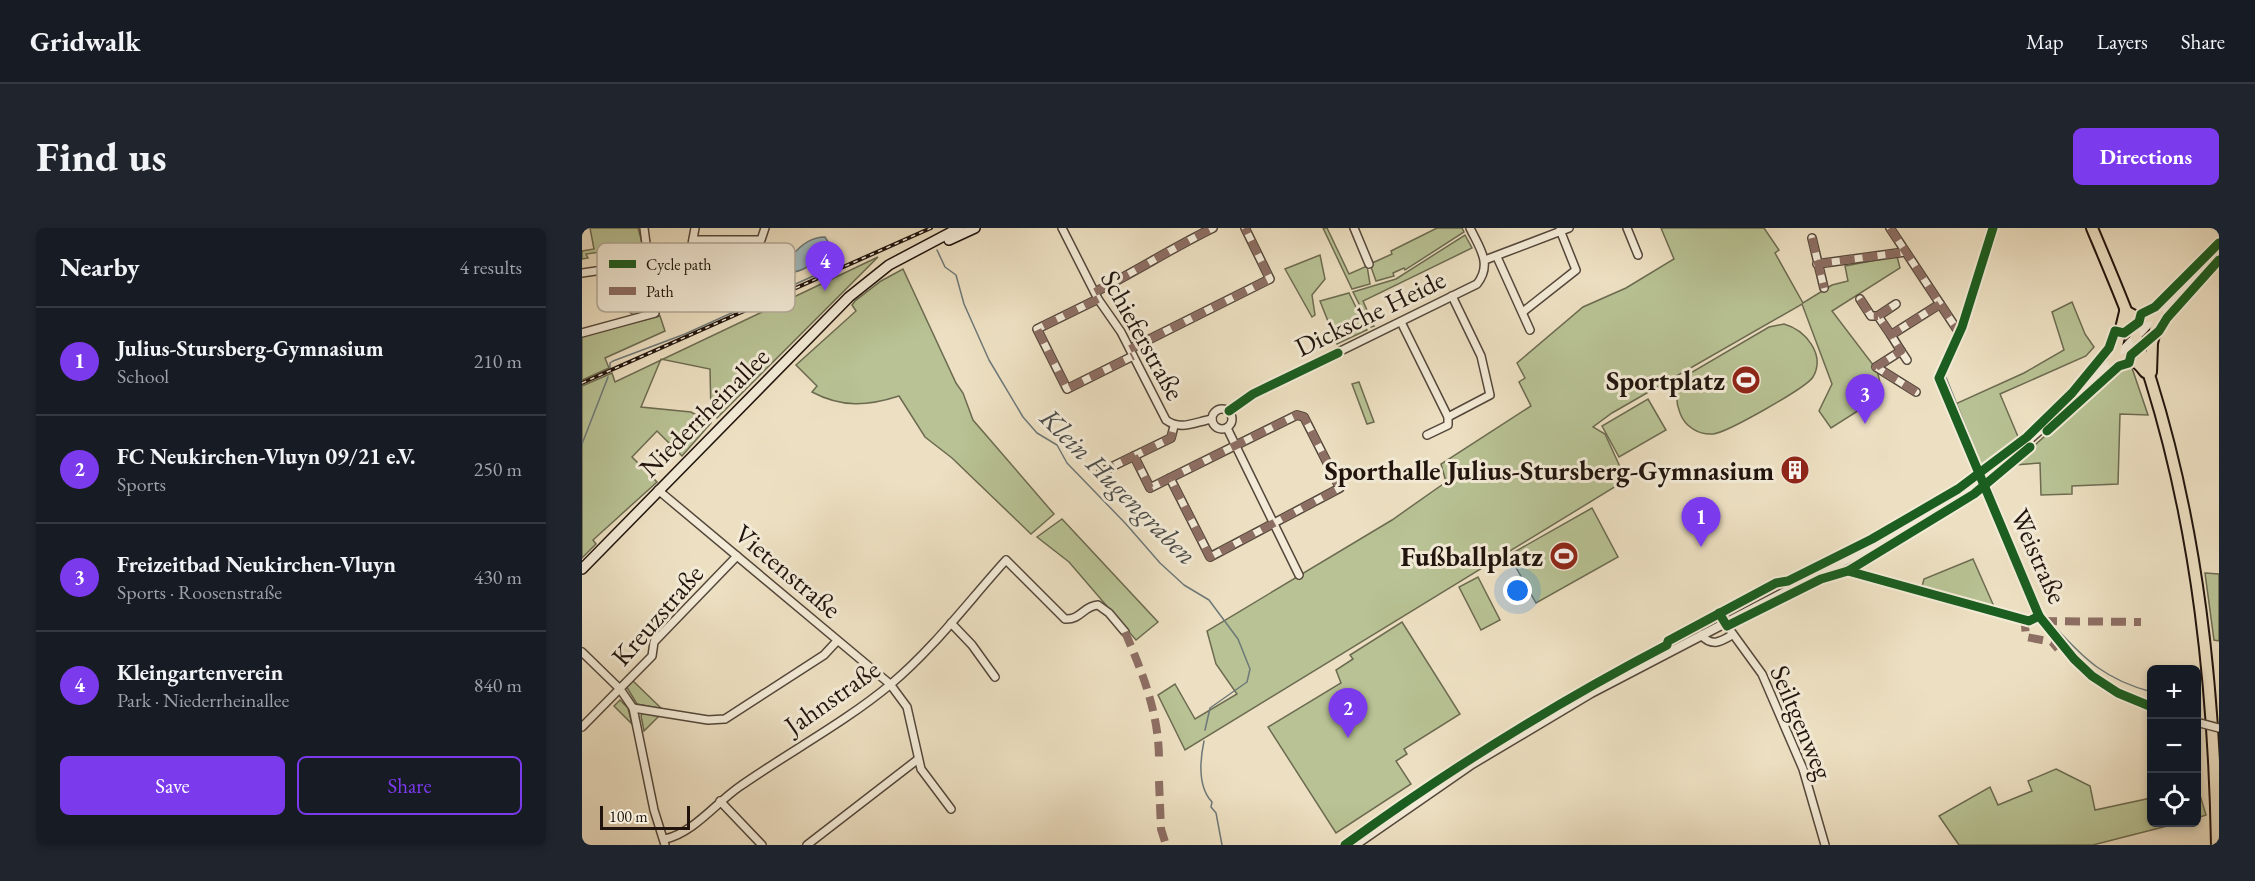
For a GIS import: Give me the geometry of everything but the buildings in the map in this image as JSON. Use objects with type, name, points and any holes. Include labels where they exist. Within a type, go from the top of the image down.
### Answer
[{"type":"main road","name":"Niederrheinallee","points":[[582,569],[860,288],[889,265],[959,228]]},
{"type":"main road","name":"Niederrheinallee","points":[[860,288],[899,265],[975,228]]},
{"type":"main road","points":[[2092,228],[2126,311],[2151,381],[2177,480],[2197,578],[2208,663],[2217,845]]},
{"type":"main road","points":[[2126,311],[2140,319],[2159,314],[2152,343],[2151,381]]},
{"type":"main road","points":[[2113,362],[2126,311]]},
{"type":"main road","points":[[2113,362],[2124,358],[2134,360],[2151,381]]},
{"type":"street","points":[[644,228],[647,243]]},
{"type":"street","points":[[692,243],[695,228]]},
{"type":"street","points":[[693,240],[762,240],[765,228]]},
{"type":"street","name":"Schieferstraße","points":[[1062,228],[1096,295],[1131,353],[1166,420],[1174,426],[1212,419]]},
{"type":"street","points":[[1213,228],[1037,329],[1067,389],[1270,279],[1245,228]]},
{"type":"street","points":[[1355,228],[1369,264]]},
{"type":"street","points":[[1470,228],[1485,260],[1569,228]]},
{"type":"street","points":[[1627,228],[1638,255]]},
{"type":"street","points":[[1890,228],[1958,331],[1962,327],[1993,228]]},
{"type":"street","points":[[1524,311],[1576,270],[1560,230]]},
{"type":"street","points":[[1812,238],[1824,288]]},
{"type":"street","points":[[1817,264],[1905,252]]},
{"type":"street","points":[[1355,845],[1472,764],[1533,727],[1725,622],[1919,522],[1982,481],[2028,442],[2113,362],[2219,252]]},
{"type":"street","points":[[1497,257],[1524,311],[1530,330]]},
{"type":"street","name":"Dicksche Heide","points":[[1212,419],[1220,409],[1229,411],[1253,394],[1477,284],[1483,274],[1485,260]]},
{"type":"street","points":[[582,273],[597,271]]},
{"type":"street","points":[[1448,417],[1490,395],[1481,356],[1452,296]]},
{"type":"street","points":[[1860,299],[1871,316],[1878,316],[1896,304]]},
{"type":"street","points":[[1891,335],[1940,304]]},
{"type":"street","points":[[582,332],[633,320],[655,312]]},
{"type":"street","points":[[1878,316],[1907,360]]},
{"type":"street","points":[[1401,322],[1448,417],[1448,425],[1427,435]]},
{"type":"street","name":"Weistraße","points":[[1958,331],[1939,378],[2039,616],[2074,659],[2092,676],[2118,693],[2147,705]]},
{"type":"street","points":[[1901,351],[1876,367],[1917,392]]},
{"type":"street","points":[[1227,428],[1233,420],[1229,411]]},
{"type":"street","points":[[1134,456],[1150,488],[1170,478],[1236,446],[1301,415],[1340,488],[1210,557],[1170,478]]},
{"type":"street","points":[[1212,419],[1217,428],[1227,428]]},
{"type":"street","name":"Schieferstraße","points":[[1101,472],[1171,438],[1174,426]]},
{"type":"street","points":[[1227,428],[1299,575]]},
{"type":"street","name":"Vietenstraße","points":[[658,490],[890,684],[907,707],[917,760]]},
{"type":"street","name":"Kreuzstraße","points":[[582,727],[652,656],[654,642],[737,556]]},
{"type":"street","name":"Jahnstraße","points":[[665,842],[679,836],[720,801],[890,684],[951,623],[1006,560],[1065,620],[1074,619],[1088,607],[1098,604],[1125,632]]},
{"type":"street","points":[[2029,621],[2039,616]]},
{"type":"street","name":"Seiltgenweg","points":[[1725,622],[1732,635],[1762,674],[1789,734],[1803,769],[1825,845]]},
{"type":"street","points":[[951,623],[972,645],[995,677]]},
{"type":"street","points":[[1701,635],[1707,642],[1714,643],[1732,635]]},
{"type":"street","points":[[633,708],[714,721],[725,719],[824,655],[837,641]]},
{"type":"street","points":[[582,652],[620,689],[633,708],[654,810],[665,842]]},
{"type":"street","points":[[2201,723],[2219,728]]},
{"type":"street","points":[[807,845],[917,760],[921,769],[951,809]]},
{"type":"street","points":[[720,801],[762,845]]},
{"type":"green space","points":[[590,228],[638,228],[642,243],[597,243],[597,252],[586,254],[588,258],[582,259],[582,251],[594,249]]},
{"type":"green space","points":[[1323,228],[1327,228],[1349,274],[1367,266],[1370,284],[1352,289]]},
{"type":"green space","points":[[1437,228],[1462,228],[1464,232],[1405,270],[1404,268],[1393,273],[1394,276],[1376,281],[1370,264]]},
{"type":"green space","points":[[1661,228],[1764,228],[1779,250],[1775,253],[1803,303],[1832,285],[1848,281],[1845,266],[1897,256],[1900,268],[1832,311],[1877,370],[1883,395],[1831,428],[1819,411],[1832,384],[1802,304],[1612,413],[1593,427],[1605,434],[1626,480],[1185,750],[1158,695],[1175,684],[1195,719],[1237,694],[1216,664],[1207,631],[1392,520],[1446,482],[1441,464],[1531,406],[1519,382],[1525,378],[1517,363],[1583,307],[1626,288],[1674,259]]},
{"type":"green space","points":[[1465,235],[1472,248],[1363,301],[1374,326],[1371,327],[1353,292],[1396,279]]},
{"type":"green space","points":[[1320,255],[1325,279],[1312,295],[1315,315],[1312,317],[1285,269]]},
{"type":"green space","points":[[878,257],[717,418],[711,413],[710,369],[663,359],[762,312],[795,312],[795,296]]},
{"type":"green space","points":[[903,269],[956,383],[963,393],[973,420],[1054,514],[1031,534],[952,458],[925,437],[899,396],[877,402],[855,404],[834,401],[812,392],[817,386],[796,365],[856,311],[852,305],[855,301],[881,281]]},
{"type":"green space","points":[[1349,293],[1367,330],[1337,344],[1320,301]]},
{"type":"green space","points":[[2072,302],[2085,334],[2094,347],[2086,356],[2000,394],[2019,439],[1982,468],[1953,405],[2024,373],[2064,350],[2052,312]]},
{"type":"green space","points":[[629,312],[645,312],[644,314],[635,316]]},
{"type":"green space","points":[[660,316],[665,331],[605,358],[609,368],[582,380],[582,336]]},
{"type":"green space","name":"Sportplatz","points":[[1784,324],[1806,337],[1811,344],[1817,360],[1813,377],[1782,400],[1721,432],[1703,433],[1689,426],[1682,418],[1677,404],[1677,391],[1682,378],[1769,327]]},
{"type":"green space","points":[[660,360],[641,407],[691,412],[711,423],[682,456],[657,431],[632,457],[657,482],[593,540],[596,544],[582,558],[582,386],[612,373],[615,382]]},
{"type":"green space","points":[[2121,367],[2132,368],[2148,415],[2120,414],[2118,484],[2072,486],[2072,494],[2041,495],[2040,463],[2013,465]]},
{"type":"green space","points":[[1359,382],[1374,422],[1367,424],[1352,384]]},
{"type":"green space","points":[[1648,399],[1666,430],[1619,457],[1602,426]]},
{"type":"green space","name":"Fußballplatz","points":[[1592,508],[1618,557],[1536,603],[1509,555]]},
{"type":"green space","points":[[1062,519],[1158,622],[1136,640],[1069,562],[1037,537]]},
{"type":"green space","points":[[1973,559],[1996,611],[1921,590],[1924,579]]},
{"type":"green space","points":[[2205,573],[2219,574],[2219,641],[2214,640]]},
{"type":"green space","points":[[1478,577],[1500,620],[1481,630],[1459,587]]},
{"type":"green space","points":[[1402,622],[1460,714],[1404,749],[1407,754],[1396,761],[1411,784],[1336,833],[1268,727],[1341,683],[1336,670],[1353,659],[1350,655]]},
{"type":"green space","points":[[632,680],[662,709],[637,704],[626,686]]},
{"type":"green space","points":[[620,700],[628,708],[632,724],[614,706]]},
{"type":"green space","points":[[643,712],[660,715],[644,731],[641,716]]},
{"type":"green space","points":[[2056,769],[2090,786],[2095,810],[2147,799],[2147,827],[2163,827],[2093,845],[1959,845],[1939,816],[1990,787],[1998,805],[2032,791],[2028,781]]},
{"type":"green space","points":[[2201,798],[2206,815],[2201,817]]},
{"type":"water","points":[[825,237],[830,245],[815,262],[795,272],[795,253],[811,240]]},
{"type":"waterway","name":"Klein Hugengraben","points":[[937,250],[945,267],[956,275],[964,304],[989,360],[1023,417],[1037,433],[1057,445],[1067,463],[1160,563],[1184,585],[1209,600],[1238,639],[1250,669],[1247,682],[1210,708],[1205,730]]},
{"type":"waterway","points":[[795,284],[831,268]]},
{"type":"waterway","points":[[610,368],[610,363],[613,361],[685,334],[734,312]]},
{"type":"waterway","points":[[1965,330],[1945,375],[1982,467]]},
{"type":"waterway","points":[[582,444],[608,377]]},
{"type":"waterway","points":[[1990,485],[2044,616]]},
{"type":"waterway","points":[[2054,626],[2097,667],[2109,675],[2147,690]]},
{"type":"waterway","name":"Klein Hugengraben","points":[[1204,741],[1202,781],[1207,796],[1212,802],[1211,807],[1216,813],[1222,845]]},
{"type":"railway","points":[[795,288],[931,228]]},
{"type":"railway","points":[[582,383],[742,312]]},
{"type":"marked path","points":[[1095,292],[1213,228]]},
{"type":"marked path","points":[[1130,349],[1270,279],[1245,228]]},
{"type":"marked path","points":[[1890,228],[1958,331]]},
{"type":"marked path","points":[[1812,238],[1824,288]]},
{"type":"marked path","points":[[1817,264],[1905,252]]},
{"type":"marked path","points":[[1098,299],[1037,329],[1067,389],[1133,356]]},
{"type":"marked path","points":[[1860,299],[1871,316],[1878,316]]},
{"type":"marked path","points":[[1891,335],[1878,316],[1896,304]]},
{"type":"marked path","points":[[1916,392],[1876,367],[1901,351],[1891,335],[1940,304]]},
{"type":"marked path","points":[[1297,415],[1304,417],[1340,488],[1210,557],[1170,478],[1297,415]]},
{"type":"marked path","points":[[1101,472],[1171,438],[1174,426]]},
{"type":"marked path","points":[[1134,456],[1150,488],[1170,478]]},
{"type":"marked path","points":[[2026,621],[2029,621],[2025,625],[2026,637],[2052,642],[2058,649]]},
{"type":"marked path","points":[[2042,621],[2141,622]]},
{"type":"marked path","points":[[1125,632],[1144,679],[1153,710],[1159,760]]},
{"type":"marked path","points":[[1159,781],[1161,829],[1166,845]]},
{"type":"cycle path","points":[[1993,228],[1962,327],[1939,378],[2039,616],[2074,659],[2092,676],[2118,693],[2147,705]]},
{"type":"cycle path","points":[[1345,845],[1423,790],[1502,739],[1667,645],[1668,641],[1776,583],[1788,581],[1872,539],[1958,489],[2027,437],[2072,393],[2109,348],[2115,331],[2124,333],[2139,322],[2141,314],[2155,307],[2219,243]]},
{"type":"cycle path","points":[[2047,431],[2119,366],[2129,363],[2131,355],[2159,331],[2167,318],[2219,260]]},
{"type":"cycle path","points":[[1229,411],[1253,394],[1338,353]]},
{"type":"cycle path","points":[[1719,613],[1727,626],[1821,579],[1848,571],[1974,494],[2030,447]]},
{"type":"cycle path","points":[[1848,571],[2029,621],[2039,616]]},
{"type":"place","name":"Kleingartenverein","points":[[825,291]]},
{"type":"place","name":"Sportplatz","points":[[1746,380]]},
{"type":"place","name":"Freizeitbad Neukirchen-Vluyn","points":[[1865,424]]},
{"type":"place","name":"Sporthalle Julius-Stursberg-Gymnasium","points":[[1795,470]]},
{"type":"place","name":"Julius-Stursberg-Gymnasium","points":[[1701,547]]},
{"type":"place","name":"Fußballplatz","points":[[1564,556]]},
{"type":"place","name":"FC Neukirchen-Vluyn 09/21 e.V.","points":[[1348,738]]}]
